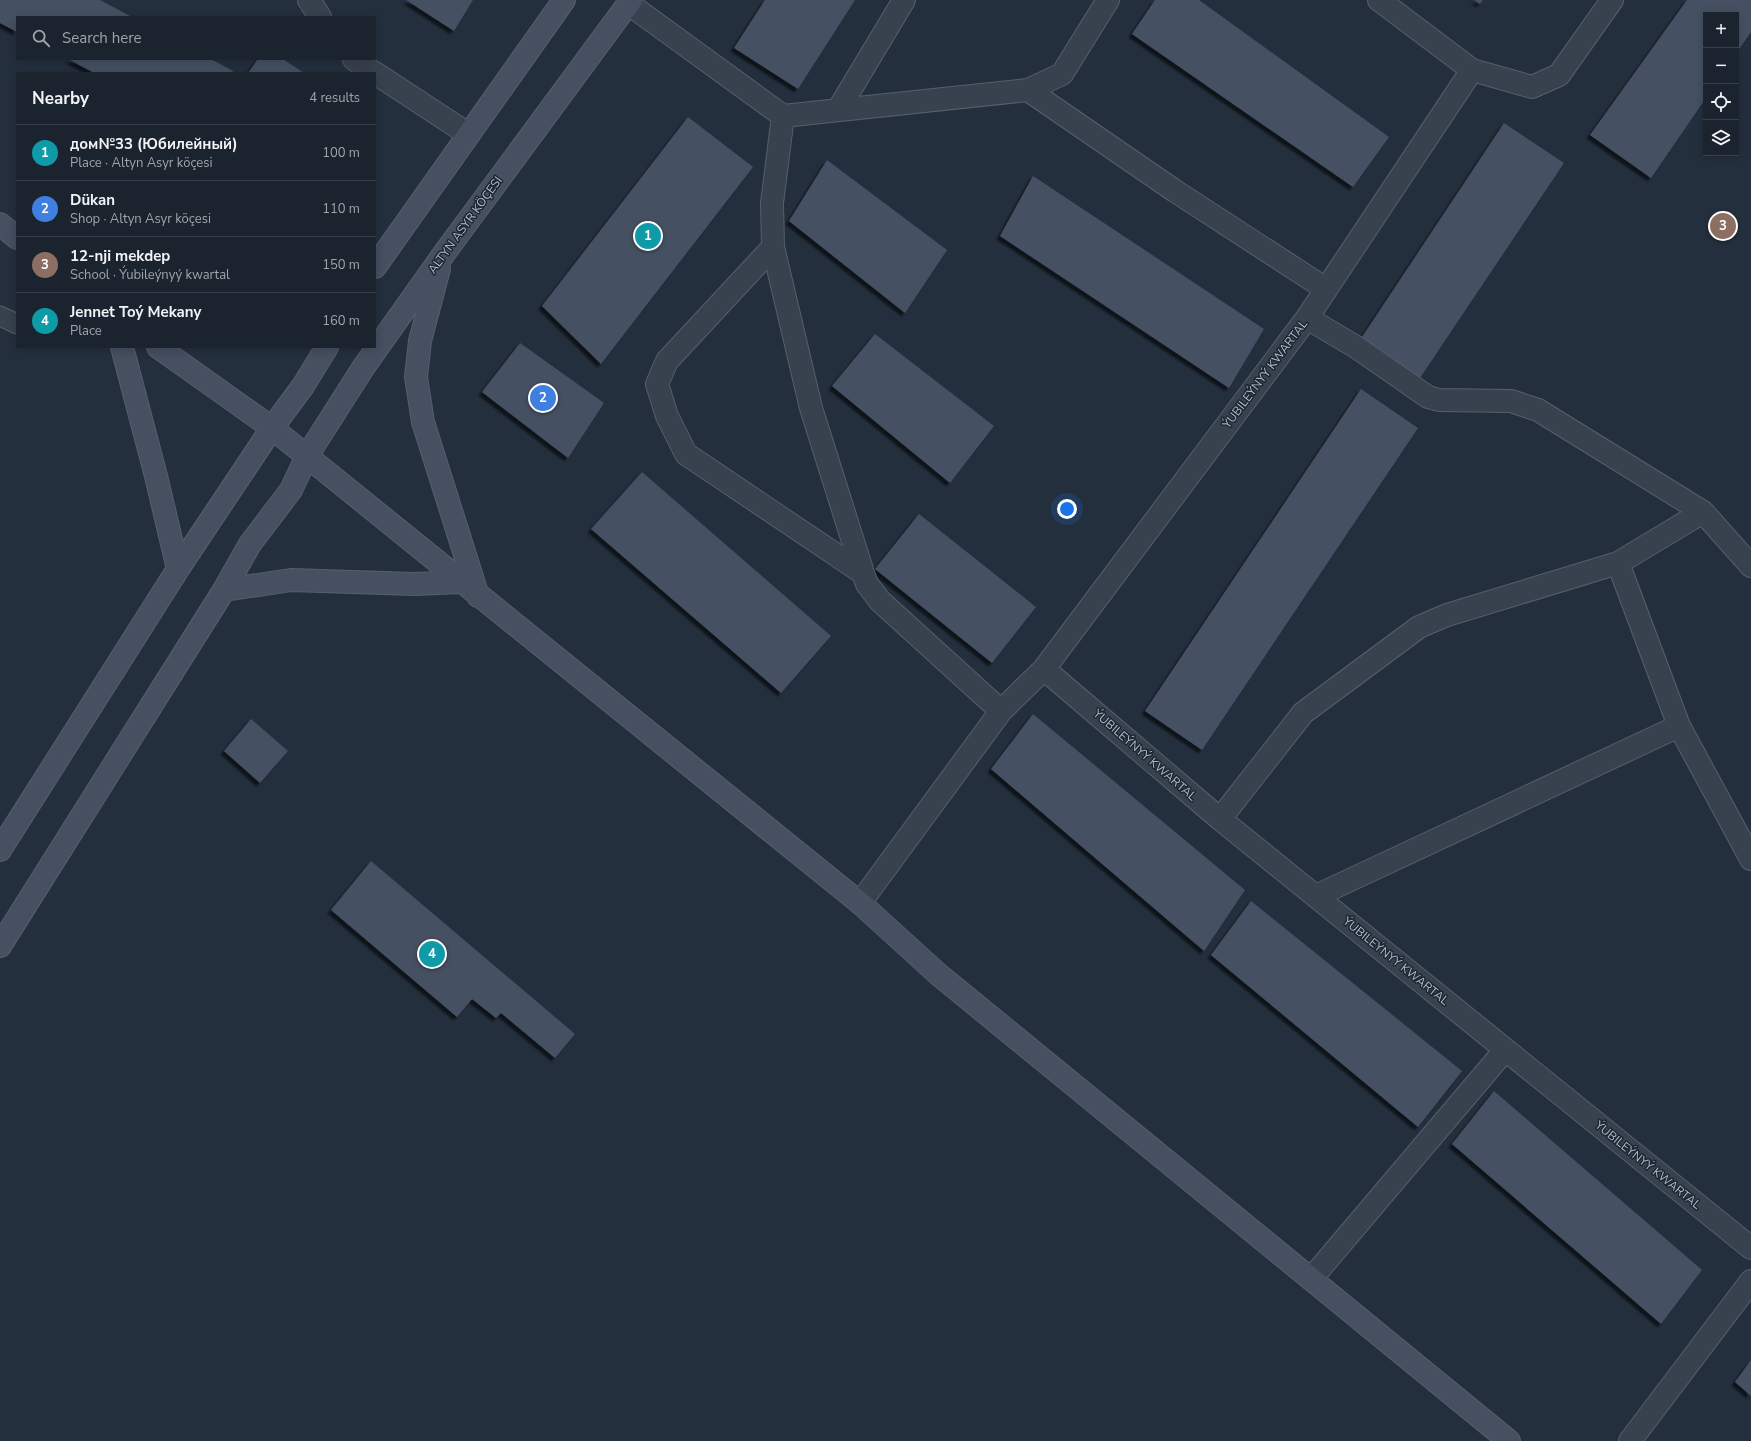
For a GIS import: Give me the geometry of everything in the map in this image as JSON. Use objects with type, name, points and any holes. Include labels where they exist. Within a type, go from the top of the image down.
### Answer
[{"type":"street","points":[[309,0],[319,16]]},
{"type":"street","points":[[376,266],[564,0]]},
{"type":"street","points":[[838,110],[904,0]]},
{"type":"street","points":[[630,2],[783,116],[1028,90],[1062,74],[1108,0]]},
{"type":"street","points":[[1379,0],[1472,70],[1532,87],[1559,75],[1612,0]]},
{"type":"street","name":"ALTYN ASYR KÖÇESI","points":[[0,946],[224,590],[250,544],[291,490],[307,456],[363,368],[443,255],[630,2]]},
{"type":"street","points":[[356,60],[374,72]]},
{"type":"street","name":"ÝUBILEÝNYÝ KWARTAL","points":[[860,903],[1001,711],[1044,669],[1307,318],[1472,70]]},
{"type":"street","points":[[376,74],[468,134]]},
{"type":"street","points":[[1028,90],[1175,191],[1326,289]]},
{"type":"street","points":[[783,116],[772,203],[773,246],[811,408],[867,584],[880,601],[1001,711]]},
{"type":"street","points":[[0,224],[16,237]]},
{"type":"street","points":[[773,246],[667,361],[657,384],[666,416],[686,454],[863,573]]},
{"type":"street","points":[[443,255],[420,341],[416,377],[423,422],[478,596]]},
{"type":"street","points":[[1307,318],[1356,347],[1400,376],[1428,397],[1439,400],[1511,401],[1538,410],[1703,512],[1751,566]]},
{"type":"street","points":[[122,348],[156,476],[178,569]]},
{"type":"street","points":[[159,348],[272,428],[478,596],[860,903],[938,974],[1509,1441]]},
{"type":"street","points":[[0,850],[178,569],[272,428],[303,386],[325,348]]},
{"type":"street","points":[[1220,819],[1303,713],[1419,626],[1447,615],[1618,563],[1703,512]]},
{"type":"street","points":[[1618,563],[1679,726],[1751,859]]},
{"type":"street","points":[[224,590],[290,580],[414,584],[462,582]]},
{"type":"street","name":"ÝUBILEÝNYÝ KWARTAL","points":[[1044,669],[1220,819],[1751,1248]]},
{"type":"street","points":[[1316,896],[1679,726]]},
{"type":"street","points":[[1312,1279],[1505,1050]]},
{"type":"street","points":[[1630,1441],[1751,1281]]},
{"type":"lane","points":[[0,316],[16,324]]},
{"type":"building","points":[[0,0],[100,0],[130,16],[16,16],[16,31],[0,23]]},
{"type":"building","points":[[406,0],[473,0],[454,31]]},
{"type":"building","points":[[765,0],[855,0],[798,89],[734,48]]},
{"type":"building","points":[[1155,0],[1199,0],[1389,137],[1353,187],[1132,34]]},
{"type":"building","points":[[1474,0],[1483,0],[1480,4]]},
{"type":"building","points":[[1687,0],[1751,0],[1751,32],[1739,50],[1739,12],[1703,12],[1703,102],[1651,178],[1590,135]]},
{"type":"building","points":[[70,60],[213,60],[233,71],[232,72],[92,72]]},
{"type":"building","points":[[257,60],[284,60],[302,72],[249,72]]},
{"type":"building","points":[[688,117],[753,167],[601,364],[542,306]]},
{"type":"building","points":[[1504,123],[1564,163],[1416,384],[1358,343]]},
{"type":"building","points":[[827,160],[947,250],[905,313],[789,221]]},
{"type":"building","points":[[1033,176],[1264,329],[1229,388],[1000,236]]},
{"type":"building","points":[[875,334],[994,426],[950,483],[832,386]]},
{"type":"building","points":[[520,343],[604,403],[568,458],[482,392]]},
{"type":"building","points":[[1361,389],[1418,428],[1202,750],[1145,711]]},
{"type":"building","points":[[642,472],[831,636],[781,693],[591,529]]},
{"type":"building","points":[[919,514],[1036,607],[992,663],[875,569]]},
{"type":"building","points":[[1033,714],[1245,890],[1204,951],[991,769]]},
{"type":"building","points":[[251,719],[288,751],[260,783],[224,751]]},
{"type":"building","points":[[371,861],[575,1034],[555,1058],[501,1013],[496,1018],[472,999],[457,1017],[331,910]]},
{"type":"building","points":[[1251,901],[1462,1071],[1418,1127],[1211,955]]},
{"type":"building","points":[[1494,1091],[1702,1270],[1661,1324],[1452,1144]]},
{"type":"building","points":[[1751,1360],[1751,1396],[1735,1382]]},
{"type":"place","name":"12-nji mekdep","points":[[1723,226]]},
{"type":"place","name":"дом№33 (Юбилейный)","points":[[648,236]]},
{"type":"place","name":"Dükan","points":[[543,398]]},
{"type":"place","name":"Jennet Toý Mekany","points":[[432,954]]}]
